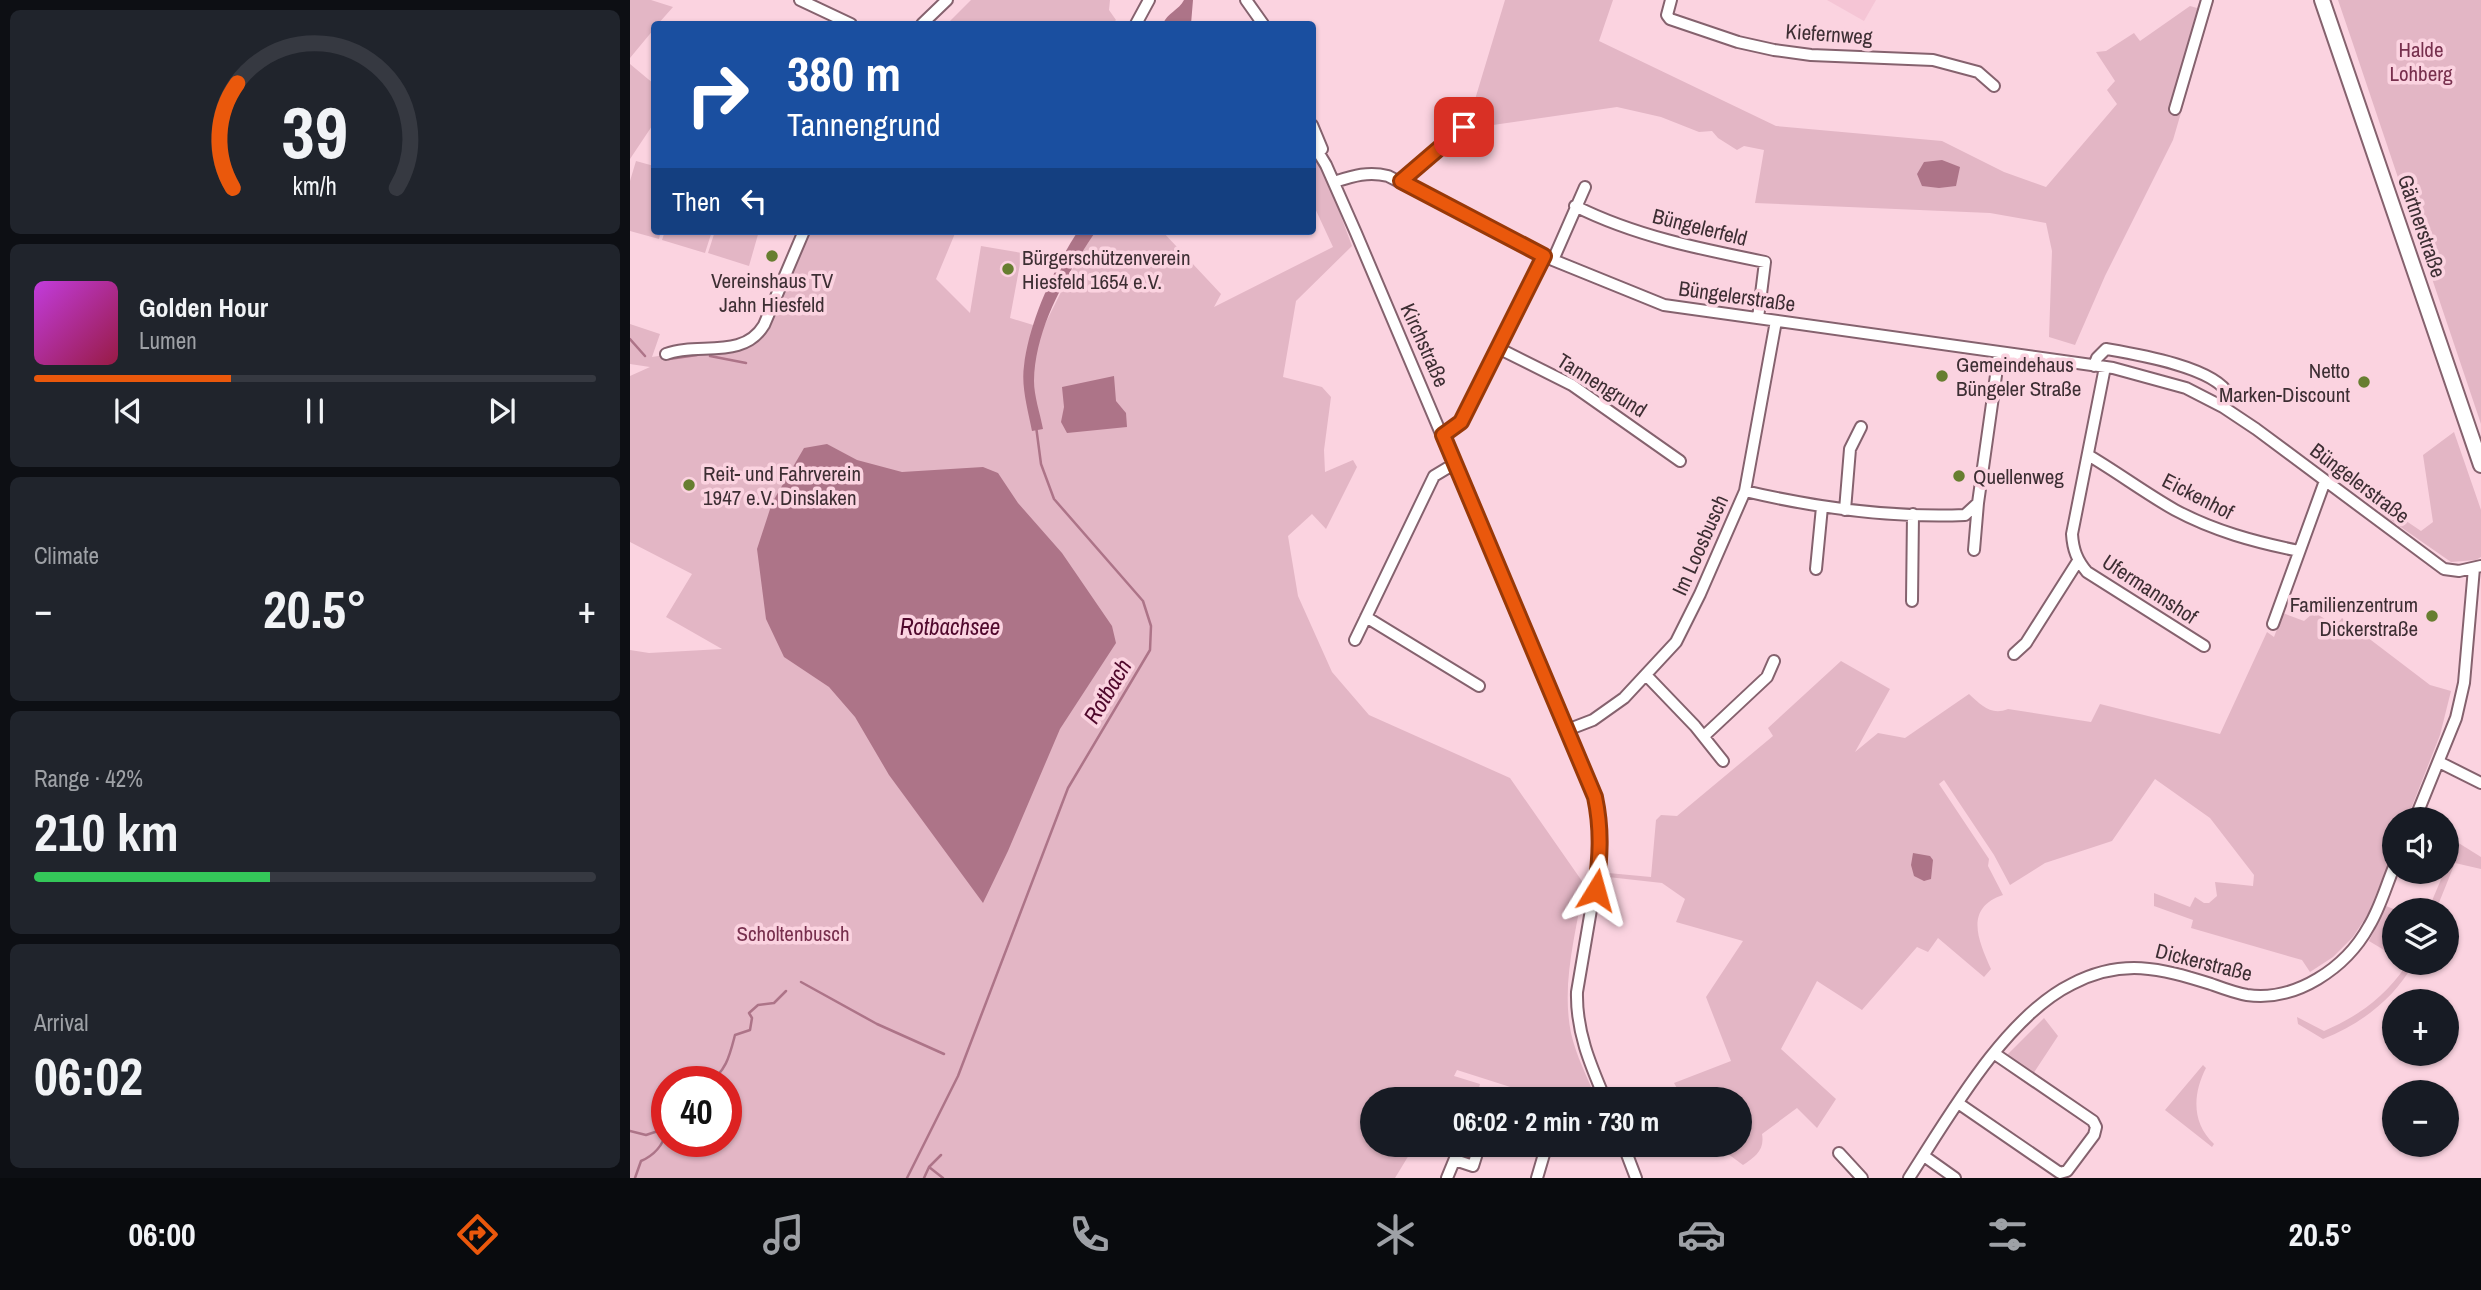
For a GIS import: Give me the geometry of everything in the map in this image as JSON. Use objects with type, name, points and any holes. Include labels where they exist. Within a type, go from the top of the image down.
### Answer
[{"type":"main road","name":"Gärtnerstraße","points":[[2322,0],[2481,466]]},
{"type":"street","points":[[800,0],[846,21]]},
{"type":"street","points":[[925,21],[947,0]]},
{"type":"street","points":[[1138,21],[1149,0]]},
{"type":"street","points":[[1246,0],[1261,21]]},
{"type":"street","points":[[2175,109],[2207,0]]},
{"type":"street","name":"Kiefernweg","points":[[1669,5],[1667,15],[1670,19],[1738,42],[1811,55],[1933,60],[1978,72],[1994,86]]},
{"type":"street","points":[[1401,181],[1464,127]]},
{"type":"street","name":"Kirchstraße","points":[[1316,136],[1585,770],[1600,821],[1601,850],[1576,1008],[1581,1037],[1600,1087]]},
{"type":"street","name":"Kirchstraße","points":[[1316,149],[1326,165]]},
{"type":"street","name":"Büngelerstraße","points":[[1334,182],[1375,173],[1401,181],[1549,258],[1664,305],[2099,366],[2186,388],[2223,407],[2444,569],[2459,571],[2478,567]]},
{"type":"street","points":[[1443,435],[1461,422],[1585,187]]},
{"type":"street","name":"Büngelerfeld","points":[[1575,206],[1600,219],[1675,243],[1765,262],[1758,318]]},
{"type":"street","points":[[666,354],[687,348],[735,346],[754,337],[764,325],[802,235]]},
{"type":"street","name":"Im Loosbusch","points":[[1567,730],[1593,720],[1624,698],[1676,642],[1745,491],[1776,321]]},
{"type":"street","name":"Tannengrund","points":[[1498,348],[1572,385],[1681,461]]},
{"type":"street","points":[[2014,654],[2026,643],[2078,561],[2072,534],[2088,455],[2099,366],[2097,358],[2106,349],[2165,360],[2202,374],[2225,387],[2229,394],[2223,407]]},
{"type":"street","points":[[1974,550],[1999,354]]},
{"type":"street","points":[[1845,510],[1850,449],[1861,427]]},
{"type":"street","name":"Eickenhof","points":[[2088,455],[2175,510],[2213,528],[2249,541],[2298,551]]},
{"type":"street","points":[[1355,639],[1434,476],[1454,464]]},
{"type":"street","points":[[2273,624],[2325,481]]},
{"type":"street","points":[[1745,491],[1822,507],[1913,514],[1965,515],[1978,503]]},
{"type":"street","points":[[1816,569],[1822,507]]},
{"type":"street","points":[[1912,601],[1913,514]]},
{"type":"street","name":"Ufermannshof","points":[[2078,561],[2087,572],[2204,646]]},
{"type":"street","points":[[2419,807],[2456,718],[2464,683],[2478,567]]},
{"type":"street","points":[[1366,617],[1479,686]]},
{"type":"street","points":[[1704,736],[1767,677],[1774,661]]},
{"type":"street","points":[[1646,676],[1704,736],[1723,761]]},
{"type":"street","points":[[2438,762],[2481,783]]},
{"type":"street","name":"Dickerstraße","points":[[1909,1178],[1958,1103],[1995,1054],[2023,1021],[2057,992],[2088,976],[2119,967],[2144,967],[2169,972],[2246,995],[2303,988],[2337,965],[2361,940],[2371,924],[2387,884]]},
{"type":"street","points":[[1958,1103],[2060,1173],[2067,1171],[2094,1135],[2096,1127],[2092,1121],[1995,1054]]},
{"type":"street","points":[[1839,1153],[1862,1178]]},
{"type":"street","points":[[1924,1156],[1955,1178]]},
{"type":"street","points":[[1447,1178],[1456,1157]]},
{"type":"street","points":[[1455,1160],[1473,1166],[1476,1157]]},
{"type":"street","points":[[1537,1178],[1543,1157]]},
{"type":"street","points":[[1628,1157],[1636,1178]]},
{"type":"shaded area","points":[[1827,0],[1876,0],[1864,21]]},
{"type":"green space","points":[[630,0],[651,0],[673,7],[661,21],[651,21],[651,33],[630,58]]},
{"type":"green space","points":[[971,0],[1110,0],[1109,10],[1116,20],[1115,21],[950,21]]},
{"type":"green space","points":[[1505,0],[1613,0],[1599,41],[1776,126],[1942,141],[2004,172],[2046,187],[2117,104],[2107,90],[2115,81],[2096,52],[2106,51],[2134,33],[2140,41],[2190,6],[2197,8],[2200,0],[2214,0],[2173,140],[2105,276],[2075,345],[2049,337],[2052,251],[2046,223],[1990,213],[1755,203],[1764,150],[1744,146],[1737,150],[1712,131],[1699,132],[1661,117],[1617,107],[1486,126],[1470,116]]},
{"type":"green space","name":"Halde Lohberg","points":[[2338,0],[2481,0],[2481,424],[2352,41]]},
{"type":"green space","points":[[630,64],[651,82],[651,128],[630,159]]},
{"type":"green space","name":"Scholtenbusch","points":[[1316,160],[1329,184],[1352,246],[1296,301],[1283,377],[1322,387],[1331,397],[1324,450],[1325,472],[1353,460],[1357,467],[1326,529],[1312,514],[1288,536],[1298,596],[1332,672],[1369,715],[1510,778],[1584,884],[1571,959],[1568,1015],[1576,1050],[1591,1087],[1510,1087],[1457,1070],[1454,1076],[1480,1084],[1479,1087],[1360,1087],[1360,1157],[1408,1157],[1395,1178],[630,1178],[630,650],[649,653],[722,649],[666,617],[692,574],[630,542],[630,376],[650,367],[630,364],[630,324],[660,334],[652,357],[678,353],[726,353],[749,348],[769,329],[807,235],[954,235],[936,279],[970,313],[981,246],[1022,253],[1010,318],[1043,328],[1078,258],[1093,235],[1166,235],[1221,294],[1214,307],[1333,247],[1316,210]]},
{"type":"green space","points":[[636,161],[651,165],[651,235],[660,235],[659,239],[630,231],[630,181]]},
{"type":"green space","points":[[664,235],[711,235],[705,253],[662,240]]},
{"type":"green space","points":[[714,235],[758,235],[749,266],[708,253]]},
{"type":"green space","points":[[2454,432],[2481,510],[2481,557],[2476,560],[2451,562],[2382,514],[2387,508],[2421,531],[2433,522],[2423,455]]},
{"type":"green space","points":[[2283,613],[2304,621],[2312,614],[2317,614],[2336,626],[2342,618],[2430,685],[2451,691],[2440,735],[2412,807],[2382,807],[2382,880],[2368,914],[2353,937],[2333,957],[2310,972],[2302,960],[2191,928],[2193,920],[2154,906],[2154,893],[2190,907],[2195,897],[2209,903],[2217,896],[2215,882],[2253,886],[2254,875],[2210,818],[2155,779],[2112,841],[2045,863],[2010,885],[1994,855],[1944,780],[1939,784],[1989,859],[1988,866],[2003,895],[1983,908],[1979,916],[1979,936],[1991,969],[1984,977],[1938,938],[1928,952],[1917,947],[1862,1010],[1817,981],[1781,1049],[1836,1099],[1817,1128],[1797,1108],[1762,1134],[1762,1144],[1755,1156],[1743,1165],[1732,1157],[1752,1157],[1752,1087],[1676,1087],[1674,1083],[1731,1061],[1706,997],[1743,941],[1676,922],[1685,899],[1662,883],[1608,877],[1608,873],[1651,877],[1656,820],[1661,815],[1677,816],[1773,736],[1768,728],[1841,661],[1890,689],[1855,752],[1878,733],[1905,738],[1969,694],[1987,708],[1996,711],[2008,709],[2091,722],[2100,704],[2220,734],[2267,632],[2274,637]]},
{"type":"green space","points":[[2459,843],[2481,857],[2481,869],[2459,864]]},
{"type":"green space","points":[[2439,884],[2447,884],[2441,898],[2433,898]]},
{"type":"green space","points":[[2382,914],[2382,949],[2369,941]]},
{"type":"green space","points":[[2399,975],[2407,975],[2396,989],[2388,989],[2389,988]]},
{"type":"green space","points":[[2382,994],[2382,1003],[2375,1009],[2350,1026],[2323,1039],[2298,1024],[2297,1017],[2324,1031],[2369,1005]]},
{"type":"green space","points":[[2044,1018],[2058,1036],[2033,1074],[2007,1055]]},
{"type":"green space","points":[[2203,1065],[2206,1068],[2196,1107],[2201,1127],[2214,1144],[2212,1147],[2165,1110]]},
{"type":"water","points":[[1184,0],[1193,0],[1191,21],[1165,21],[1167,17]]},
{"type":"water","points":[[1942,160],[1960,167],[1956,186],[1922,186],[1917,174],[1924,162]]},
{"type":"water","points":[[1076,235],[1093,235],[1064,283],[1046,321],[1034,381],[1043,429],[1032,431],[1023,382],[1024,366],[1037,314],[1060,262]]},
{"type":"water","points":[[1114,376],[1116,401],[1126,413],[1127,427],[1067,433],[1061,422],[1064,407],[1062,387]]},
{"type":"water","name":"Rotbachsee","points":[[827,444],[857,460],[902,472],[983,467],[998,473],[1018,503],[1062,553],[1112,626],[1116,643],[1060,729],[983,903],[889,775],[855,717],[829,687],[784,657],[766,619],[757,549],[772,503],[804,448]]},
{"type":"water","points":[[1913,853],[1930,856],[1933,860],[1931,879],[1924,881],[1914,876],[1911,865]]},
{"type":"waterway","points":[[630,339],[645,356]]},
{"type":"waterway","points":[[669,359],[697,355]]},
{"type":"waterway","points":[[710,356],[746,363]]},
{"type":"waterway","name":"Rotbach","points":[[907,1178],[958,1076],[1068,788],[1150,650],[1151,626],[1143,601],[1054,499],[1041,464],[1036,426]]},
{"type":"waterway","points":[[801,982],[877,1024],[944,1054]]},
{"type":"waterway","points":[[724,1066],[735,1035],[750,1030],[752,1018],[749,1013],[758,1005],[774,1003],[786,991]]},
{"type":"waterway","points":[[630,1131],[646,1135],[651,1133]]},
{"type":"waterway","points":[[635,1178],[641,1161],[651,1155]]},
{"type":"waterway","points":[[924,1178],[929,1167],[941,1155]]},
{"type":"waterway","points":[[929,1167],[943,1178]]},
{"type":"place","name":"Vereinshaus TV Jahn Hiesfeld","points":[[772,256]]},
{"type":"place","name":"Bürgerschützenverein Hiesfeld 1654 e.V.","points":[[1008,269]]},
{"type":"place","name":"Gemeindehaus Büngeler Straße","points":[[1942,376]]},
{"type":"place","name":"Netto Marken-Discount","points":[[2364,382]]},
{"type":"place","name":"Quellenweg","points":[[1959,476]]},
{"type":"place","name":"Reit- und Fahrverein 1947 e.V. Dinslaken","points":[[689,485]]},
{"type":"place","name":"Familienzentrum Dickerstraße","points":[[2432,616]]},
{"type":"route","points":[[1464,127],[1401,181],[1544,256],[1461,422],[1443,435],[1595,797],[1600,821],[1601,850],[1596,890]]}]
